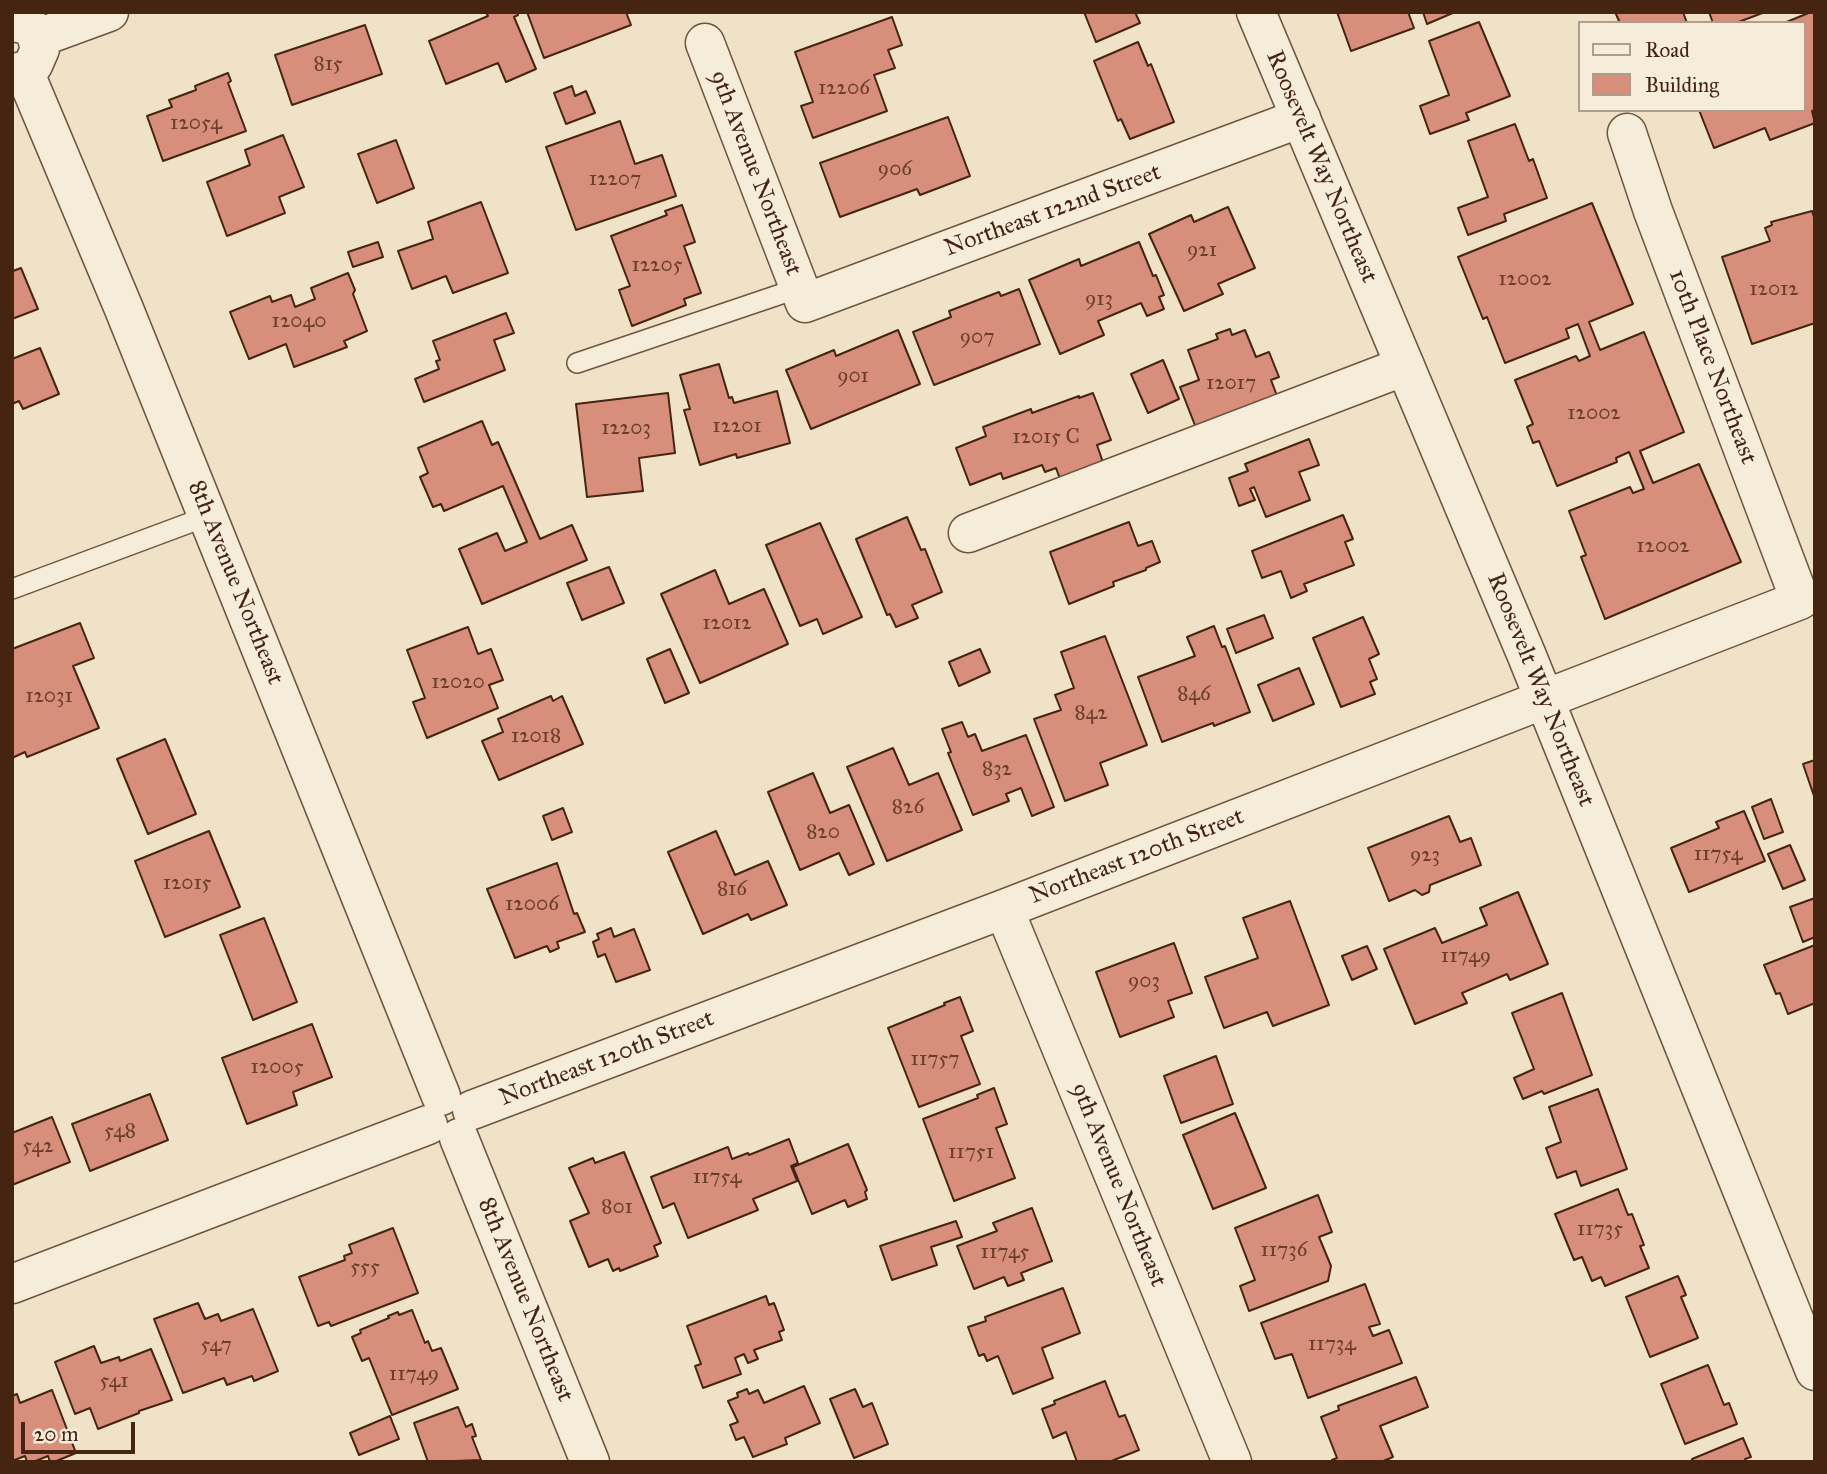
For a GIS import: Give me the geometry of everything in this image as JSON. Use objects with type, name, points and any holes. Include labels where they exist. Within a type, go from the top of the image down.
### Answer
[{"type":"street","points":[[22,51],[109,12]]},
{"type":"street","name":"Roosevelt Way Northeast","points":[[1256,12],[1544,698],[1815,1371]]},
{"type":"street","name":"9th Avenue Northeast","points":[[705,43],[802,295]]},
{"type":"street","name":"8th Avenue Northeast","points":[[22,51],[590,1462]]},
{"type":"street","name":"Northeast 122nd Street","points":[[802,295],[1301,118]]},
{"type":"street","name":"10th Place Northeast","points":[[1627,133],[1653,211],[1800,600]]},
{"type":"street","points":[[968,533],[1405,366]]},
{"type":"street","name":"Northeast 120th Street","points":[[12,1283],[1004,909],[1800,600]]},
{"type":"street","name":"9th Avenue Northeast","points":[[1004,909],[1232,1462]]},
{"type":"lane","points":[[578,363],[802,295]]},
{"type":"lane","points":[[12,589],[208,516]]},
{"type":"building","points":[[486,12],[517,12],[518,15],[514,17],[536,69],[506,82],[498,63],[446,84],[429,41],[488,16]]},
{"type":"building","points":[[527,12],[626,12],[631,25],[544,58]]},
{"type":"building","points":[[1084,12],[1135,12],[1140,23],[1096,42]]},
{"type":"building","points":[[1337,12],[1408,12],[1414,28],[1351,51]]},
{"type":"building","points":[[1423,12],[1455,12],[1427,24]]},
{"type":"building","points":[[1615,12],[1683,12],[1686,21],[1619,21]]},
{"type":"building","points":[[1709,12],[1765,12],[1741,21],[1712,21]]},
{"type":"building","points":[[1815,12],[1815,110],[1812,111],[1815,123],[1770,140],[1765,128],[1714,148],[1700,112],[1806,112],[1806,21],[1789,21]]},
{"type":"building","points":[[892,17],[902,45],[888,50],[895,68],[874,75],[887,111],[813,138],[801,106],[813,102],[795,52]]},
{"type":"building","points":[[1479,22],[1510,96],[1466,113],[1469,120],[1430,134],[1420,106],[1449,95],[1429,41]]},
{"type":"building","points":[[365,25],[382,74],[292,105],[275,55]]},
{"type":"building","points":[[1138,42],[1148,66],[1151,64],[1174,122],[1130,139],[1121,119],[1118,121],[1094,61]]},
{"type":"building","points":[[228,73],[231,81],[228,83],[246,131],[163,161],[147,116],[172,107],[169,100],[196,90],[195,86]]},
{"type":"building","points":[[572,86],[575,96],[586,91],[595,113],[566,124],[554,93]]},
{"type":"building","points":[[948,117],[970,176],[920,195],[917,189],[840,217],[820,163]]},
{"type":"building","points":[[620,121],[635,164],[662,155],[676,196],[576,230],[546,147]]},
{"type":"building","points":[[1515,124],[1529,161],[1533,159],[1547,198],[1504,214],[1506,221],[1468,235],[1458,208],[1488,197],[1468,141]]},
{"type":"building","points":[[283,135],[304,187],[279,197],[285,213],[227,236],[207,182],[250,165],[245,150]]},
{"type":"building","points":[[396,140],[414,188],[377,203],[358,154]]},
{"type":"building","points":[[481,202],[508,273],[453,293],[446,276],[412,289],[398,251],[433,239],[428,222]]},
{"type":"building","points":[[1592,203],[1633,304],[1589,322],[1600,350],[1644,332],[1684,432],[1640,451],[1653,483],[1699,464],[1741,562],[1605,619],[1581,557],[1586,555],[1569,511],[1630,487],[1633,493],[1644,489],[1629,452],[1616,458],[1617,462],[1557,486],[1539,441],[1533,443],[1527,427],[1533,424],[1515,380],[1576,356],[1579,361],[1590,356],[1578,324],[1566,329],[1569,338],[1505,363],[1487,317],[1483,319],[1458,257]]},
{"type":"building","points":[[682,205],[695,242],[684,246],[701,293],[684,299],[686,305],[632,326],[619,290],[630,286],[611,236],[667,215],[665,211]]},
{"type":"building","points":[[1228,207],[1255,268],[1218,284],[1223,294],[1184,311],[1149,234],[1191,215],[1194,222]]},
{"type":"building","points":[[1812,211],[1815,220],[1815,323],[1752,344],[1722,257],[1770,241],[1765,228],[1772,225],[1771,222]]},
{"type":"building","points":[[378,242],[383,257],[353,267],[348,252]]},
{"type":"building","points":[[1139,242],[1164,295],[1159,297],[1164,309],[1147,316],[1141,303],[1098,321],[1104,335],[1060,354],[1029,280],[1079,259],[1081,266]]},
{"type":"building","points":[[12,268],[13,271],[21,268],[38,309],[12,319]]},
{"type":"building","points":[[348,273],[367,331],[344,341],[347,347],[294,367],[286,344],[249,359],[230,312],[270,296],[272,302],[291,295],[295,307],[315,299],[311,288]]},
{"type":"building","points":[[1019,289],[1040,344],[934,385],[913,332],[951,317],[949,311],[999,292],[1001,296]]},
{"type":"building","points":[[506,313],[514,333],[494,340],[505,370],[424,402],[415,379],[439,369],[436,361],[440,360],[433,341]]},
{"type":"building","points":[[1230,329],[1232,335],[1245,330],[1256,357],[1269,352],[1279,377],[1271,380],[1279,401],[1198,433],[1180,387],[1199,380],[1188,350],[1218,339],[1216,334]]},
{"type":"building","points":[[898,330],[920,384],[811,429],[786,370],[834,350],[836,356]]},
{"type":"building","points":[[40,348],[59,394],[23,409],[19,401],[12,404],[12,359]]},
{"type":"building","points":[[1163,360],[1179,399],[1148,413],[1131,374]]},
{"type":"building","points":[[719,364],[729,398],[732,397],[734,403],[777,391],[790,443],[737,458],[736,454],[700,465],[684,410],[690,409],[680,375]]},
{"type":"building","points":[[668,393],[675,453],[639,458],[643,491],[587,497],[576,404]]},
{"type":"building","points":[[1093,393],[1111,440],[1097,445],[1106,471],[1063,487],[1056,468],[1045,472],[1042,465],[1003,479],[1001,473],[970,485],[956,448],[986,436],[983,427],[1031,409],[1032,413]]},
{"type":"building","points":[[482,421],[492,445],[498,442],[540,539],[572,525],[587,560],[482,604],[459,549],[497,533],[505,551],[527,542],[503,486],[444,511],[441,504],[433,507],[420,477],[428,473],[418,448]]},
{"type":"building","points":[[1309,439],[1319,465],[1299,472],[1310,500],[1266,517],[1254,487],[1250,489],[1255,500],[1239,506],[1229,478],[1248,471],[1245,464]]},
{"type":"building","points":[[1343,515],[1353,539],[1345,542],[1354,565],[1304,584],[1307,591],[1291,598],[1281,571],[1262,578],[1252,551]]},
{"type":"building","points":[[907,517],[921,550],[925,549],[942,592],[912,605],[918,618],[896,627],[890,614],[887,615],[856,539]]},
{"type":"building","points":[[1129,522],[1138,546],[1152,541],[1160,562],[1113,582],[1114,586],[1069,604],[1050,552]]},
{"type":"building","points":[[820,523],[862,617],[823,634],[817,619],[800,626],[766,545]]},
{"type":"building","points":[[609,567],[624,603],[582,620],[567,583]]},
{"type":"building","points":[[715,570],[729,604],[764,589],[788,644],[700,683],[661,594]]},
{"type":"building","points":[[1264,615],[1273,638],[1236,653],[1227,629]]},
{"type":"building","points":[[1363,617],[1379,654],[1369,659],[1377,679],[1370,682],[1375,694],[1341,707],[1313,638]]},
{"type":"building","points":[[80,623],[94,658],[73,666],[99,728],[27,757],[25,752],[12,758],[12,649]]},
{"type":"building","points":[[1214,626],[1222,647],[1225,646],[1250,712],[1162,742],[1138,677],[1195,656],[1187,637]]},
{"type":"building","points":[[468,627],[478,654],[491,649],[503,680],[489,685],[498,708],[427,738],[413,702],[425,698],[407,650]]},
{"type":"building","points":[[1105,636],[1147,745],[1100,763],[1108,785],[1065,801],[1034,719],[1061,710],[1055,695],[1074,688],[1061,652]]},
{"type":"building","points":[[670,649],[689,693],[665,703],[647,659]]},
{"type":"building","points":[[980,649],[990,672],[959,686],[949,662]]},
{"type":"building","points":[[1299,668],[1314,704],[1273,721],[1258,685]]},
{"type":"building","points":[[551,696],[553,701],[562,696],[583,744],[499,780],[482,741],[503,732],[498,719]]},
{"type":"building","points":[[962,722],[968,737],[975,734],[982,751],[1026,735],[1054,807],[1032,816],[1021,788],[1006,794],[1009,801],[973,815],[948,753],[951,752],[942,729]]},
{"type":"building","points":[[165,739],[196,814],[148,834],[117,759]]},
{"type":"building","points":[[893,748],[909,785],[938,773],[962,830],[887,861],[847,767]]},
{"type":"building","points":[[1815,760],[1815,799],[1803,764]]},
{"type":"building","points":[[813,773],[830,813],[849,805],[874,864],[849,875],[839,853],[800,870],[768,792]]},
{"type":"building","points":[[1771,799],[1783,832],[1764,839],[1752,807]]},
{"type":"building","points":[[563,808],[572,832],[552,840],[543,816]]},
{"type":"building","points":[[1744,811],[1765,861],[1689,892],[1671,848],[1719,828],[1716,822]]},
{"type":"building","points":[[1449,816],[1460,842],[1471,838],[1481,865],[1430,885],[1429,892],[1422,895],[1415,890],[1389,901],[1368,848]]},
{"type":"building","points":[[209,831],[240,907],[165,937],[135,861]]},
{"type":"building","points":[[716,831],[735,875],[768,861],[787,905],[751,920],[748,914],[703,934],[668,852]]},
{"type":"building","points":[[1790,845],[1805,880],[1783,889],[1768,854]]},
{"type":"building","points":[[557,863],[574,914],[577,913],[585,932],[557,942],[559,948],[550,952],[547,946],[515,958],[487,889]]},
{"type":"building","points":[[1518,892],[1548,964],[1510,980],[1507,974],[1462,993],[1467,1003],[1415,1024],[1384,949],[1435,928],[1442,943],[1487,925],[1480,908]]},
{"type":"building","points":[[1815,898],[1815,937],[1803,942],[1790,907]]},
{"type":"building","points":[[1290,901],[1329,1005],[1273,1026],[1267,1012],[1224,1028],[1205,977],[1258,958],[1243,918]]},
{"type":"building","points":[[264,918],[297,1002],[253,1020],[220,935]]},
{"type":"building","points":[[611,928],[614,937],[634,929],[650,970],[616,982],[605,954],[598,957],[593,942],[599,939],[597,934]]},
{"type":"building","points":[[1174,943],[1192,993],[1168,1001],[1174,1017],[1120,1037],[1096,972]]},
{"type":"building","points":[[1815,945],[1815,1003],[1788,1014],[1764,965]]},
{"type":"building","points":[[1367,946],[1377,969],[1352,980],[1342,956]]},
{"type":"building","points":[[1562,993],[1592,1075],[1544,1094],[1542,1091],[1523,1099],[1514,1078],[1534,1069],[1512,1013]]},
{"type":"building","points":[[960,997],[973,1031],[961,1036],[980,1084],[919,1107],[888,1028]]},
{"type":"building","points":[[312,1024],[332,1077],[293,1092],[297,1105],[247,1124],[222,1058]]},
{"type":"building","points":[[1216,1056],[1233,1104],[1181,1123],[1164,1076]]},
{"type":"building","points":[[994,1088],[1007,1124],[996,1128],[1015,1178],[954,1201],[923,1119],[978,1098],[977,1095]]},
{"type":"building","points":[[1598,1089],[1627,1169],[1581,1186],[1576,1171],[1557,1178],[1546,1148],[1561,1142],[1549,1107]]},
{"type":"building","points":[[150,1094],[168,1140],[90,1171],[72,1124]]},
{"type":"building","points":[[1235,1113],[1266,1188],[1213,1209],[1183,1135]]},
{"type":"building","points":[[52,1117],[70,1162],[12,1185],[12,1133]]},
{"type":"building","points":[[789,1139],[798,1163],[791,1166],[797,1181],[753,1199],[758,1210],[688,1238],[674,1203],[663,1208],[651,1177],[728,1147],[732,1159]]},
{"type":"building","points":[[848,1144],[867,1190],[867,1199],[848,1207],[845,1200],[812,1214],[793,1167]]},
{"type":"building","points":[[624,1152],[661,1243],[654,1246],[658,1256],[620,1271],[619,1268],[613,1271],[608,1259],[589,1267],[570,1221],[589,1213],[569,1168],[593,1158],[595,1163]]},
{"type":"building","points":[[1618,1189],[1628,1215],[1632,1214],[1644,1245],[1640,1246],[1649,1268],[1605,1286],[1601,1277],[1592,1281],[1582,1257],[1574,1260],[1555,1214]]},
{"type":"building","points":[[1318,1195],[1332,1232],[1319,1237],[1331,1266],[1328,1281],[1249,1311],[1240,1286],[1255,1280],[1235,1228]]},
{"type":"building","points":[[1032,1208],[1052,1261],[1021,1273],[1024,1280],[1008,1286],[1004,1277],[974,1289],[957,1246],[997,1231],[993,1223]]},
{"type":"building","points":[[956,1221],[962,1237],[931,1247],[937,1265],[892,1280],[880,1246]]},
{"type":"building","points":[[393,1228],[418,1293],[331,1326],[329,1322],[318,1326],[299,1277],[345,1260],[344,1256],[352,1253],[349,1245]]},
{"type":"building","points":[[1678,1276],[1686,1295],[1681,1297],[1698,1338],[1650,1357],[1626,1297]]},
{"type":"building","points":[[1365,1284],[1380,1324],[1369,1327],[1373,1336],[1389,1330],[1402,1363],[1308,1398],[1292,1354],[1275,1359],[1261,1323]]},
{"type":"building","points":[[1063,1288],[1080,1333],[1042,1348],[1053,1378],[1013,1394],[998,1356],[987,1361],[984,1354],[979,1356],[968,1327],[986,1321],[985,1317]]},
{"type":"building","points":[[766,1296],[769,1305],[774,1303],[784,1330],[779,1332],[782,1340],[754,1350],[758,1359],[748,1363],[744,1354],[735,1358],[741,1374],[703,1388],[695,1366],[701,1364],[687,1326]]},
{"type":"building","points":[[198,1303],[205,1319],[218,1314],[221,1321],[253,1309],[278,1371],[254,1381],[252,1376],[227,1385],[224,1378],[183,1393],[154,1319]]},
{"type":"building","points":[[412,1310],[425,1343],[428,1341],[432,1351],[441,1348],[458,1389],[392,1415],[369,1358],[362,1361],[352,1337],[361,1333],[360,1330],[389,1318],[388,1316]]},
{"type":"building","points":[[94,1346],[101,1363],[119,1357],[120,1361],[151,1349],[172,1400],[98,1429],[90,1408],[75,1414],[55,1362]]},
{"type":"building","points":[[1708,1365],[1724,1405],[1729,1403],[1737,1424],[1685,1444],[1661,1384]]},
{"type":"building","points":[[1416,1377],[1428,1407],[1380,1426],[1393,1457],[1381,1462],[1333,1462],[1332,1460],[1337,1458],[1321,1417],[1339,1410],[1338,1406]]},
{"type":"building","points":[[1105,1381],[1119,1417],[1125,1415],[1139,1450],[1109,1462],[1077,1462],[1066,1432],[1053,1438],[1042,1409],[1055,1404],[1054,1401]]},
{"type":"building","points":[[804,1386],[820,1423],[785,1438],[787,1444],[753,1457],[744,1437],[736,1440],[730,1425],[738,1422],[728,1401],[747,1389],[749,1394],[758,1390],[764,1403]]},
{"type":"building","points":[[855,1389],[863,1407],[872,1403],[888,1444],[854,1458],[830,1399]]},
{"type":"building","points":[[52,1390],[76,1453],[54,1462],[50,1462],[48,1456],[33,1462],[27,1462],[25,1456],[12,1461],[12,1396],[17,1394],[20,1403]]},
{"type":"building","points":[[458,1407],[466,1427],[472,1424],[476,1436],[472,1437],[481,1460],[428,1462],[414,1423]]},
{"type":"building","points":[[390,1416],[399,1439],[359,1455],[350,1433]]},
{"type":"building","points":[[1743,1438],[1751,1457],[1745,1459],[1747,1462],[1693,1462],[1692,1459]]}]
